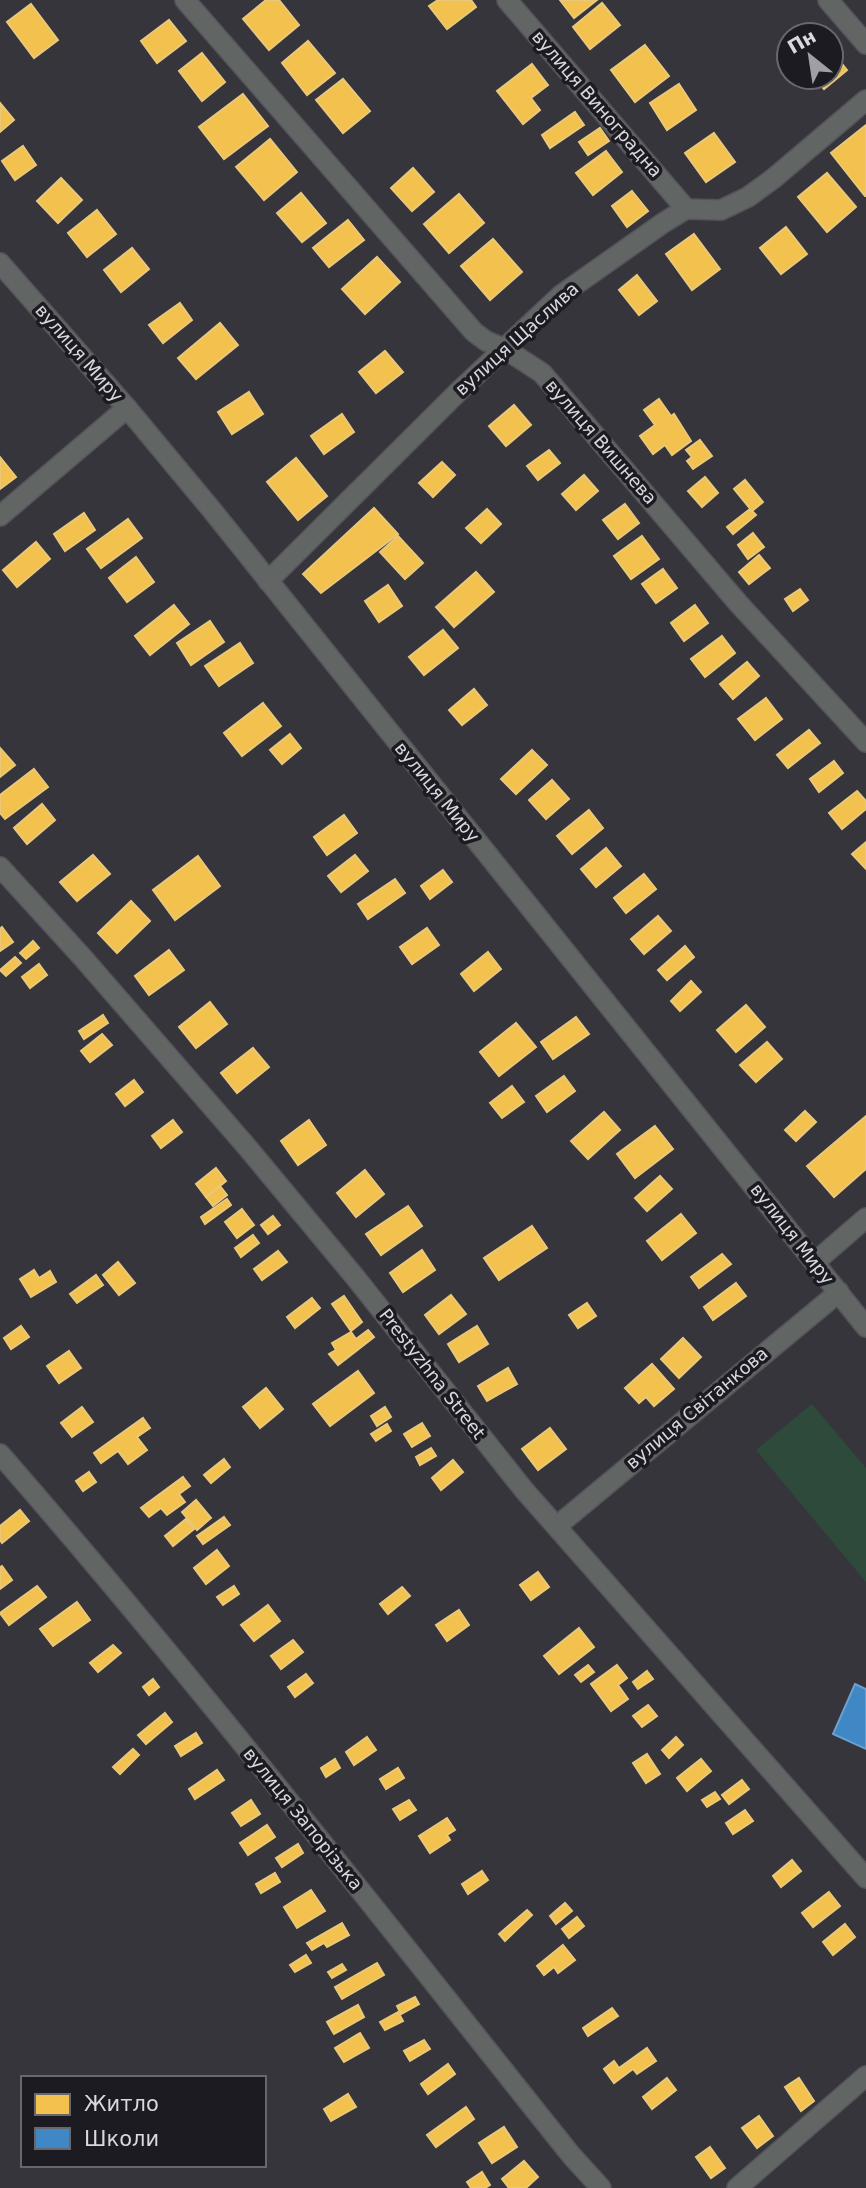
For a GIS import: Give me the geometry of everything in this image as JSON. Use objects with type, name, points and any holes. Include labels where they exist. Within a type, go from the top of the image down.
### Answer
[{"type":"street","name":"вулиця Вишнева","points":[[185,0],[474,332],[542,373],[738,603],[866,742]]},
{"type":"street","name":"вулиця Виноградна","points":[[507,0],[687,209]]},
{"type":"street","points":[[828,0],[866,44]]},
{"type":"street","points":[[687,209],[721,210],[748,197],[866,100]]},
{"type":"street","name":"вулиця Щаслива","points":[[268,582],[457,393],[561,295],[687,209]]},
{"type":"street","name":"вулиця Миру","points":[[0,263],[127,408],[866,1327]]},
{"type":"street","points":[[0,516],[127,408]]},
{"type":"street","name":"Prestyzhna Street","points":[[0,867],[247,1147],[355,1277],[524,1490],[866,1878]]},
{"type":"street","points":[[815,1262],[866,1218]]},
{"type":"street","name":"вулиця Світанкова","points":[[557,1526],[839,1292]]},
{"type":"street","name":"вулиця Запорізька","points":[[0,1454],[222,1718],[571,2155],[601,2188]]},
{"type":"street","points":[[737,2188],[866,2076]]},
{"type":"green space","points":[[812,1404],[866,1468],[866,1582],[756,1450]]},
{"type":"building: Житло","points":[[266,0],[279,0],[299,25],[269,50],[243,19]]},
{"type":"building: Житло","points":[[438,0],[471,0],[476,7],[447,29],[429,6]]},
{"type":"building: Житло","points":[[560,0],[597,0],[574,18]]},
{"type":"building: Житло","points":[[602,3],[620,25],[590,49],[573,27]]},
{"type":"building: Житло","points":[[31,4],[58,40],[34,58],[7,22]]},
{"type":"building: Житло","points":[[169,20],[186,41],[157,63],[141,41]]},
{"type":"building: Житло","points":[[308,41],[335,73],[307,95],[282,63]]},
{"type":"building: Житло","points":[[645,45],[669,76],[635,102],[611,70]]},
{"type":"building: Житло","points":[[202,53],[225,82],[202,101],[179,71]]},
{"type":"building: Житло","points":[[532,64],[548,85],[531,98],[540,110],[523,124],[497,91]]},
{"type":"building: Житло","points":[[343,79],[370,111],[343,133],[316,100]]},
{"type":"building: Житло","points":[[679,84],[696,110],[667,130],[650,103]]},
{"type":"building: Житло","points":[[243,94],[268,126],[224,159],[199,127]]},
{"type":"building: Житло","points":[[0,103],[14,120],[0,132]]},
{"type":"building: Житло","points":[[575,112],[584,125],[550,148],[542,135]]},
{"type":"building: Житло","points":[[866,125],[866,196],[865,196],[831,153]]},
{"type":"building: Житло","points":[[600,128],[609,141],[588,155],[579,142]]},
{"type":"building: Житло","points":[[714,133],[735,162],[706,182],[685,153]]},
{"type":"building: Житло","points":[[270,139],[297,172],[264,200],[236,167]]},
{"type":"building: Житло","points":[[23,146],[36,165],[15,180],[2,161]]},
{"type":"building: Житло","points":[[606,151],[622,172],[593,195],[576,173]]},
{"type":"building: Житло","points":[[413,168],[434,192],[412,211],[391,188]]},
{"type":"building: Житло","points":[[827,173],[856,207],[827,232],[798,197]]},
{"type":"building: Житло","points":[[61,178],[82,200],[58,223],[37,201]]},
{"type":"building: Житло","points":[[632,191],[648,211],[627,227],[612,206]]},
{"type":"building: Житло","points":[[301,193],[326,223],[302,242],[277,213]]},
{"type":"building: Житло","points":[[459,194],[484,223],[449,253],[424,224]]},
{"type":"building: Житло","points":[[97,210],[116,234],[87,257],[68,233]]},
{"type":"building: Житло","points":[[348,220],[364,240],[329,267],[313,248]]},
{"type":"building: Житло","points":[[786,227],[807,254],[781,274],[760,248]]},
{"type":"building: Житло","points":[[694,234],[720,269],[692,290],[666,254]]},
{"type":"building: Житло","points":[[493,239],[522,272],[490,300],[461,266]]},
{"type":"building: Житло","points":[[132,248],[149,269],[121,292],[104,270]]},
{"type":"building: Житло","points":[[377,257],[400,282],[365,314],[342,289]]},
{"type":"building: Житло","points":[[637,275],[657,301],[639,315],[619,290]]},
{"type":"building: Житло","points":[[180,303],[192,320],[163,343],[149,325]]},
{"type":"building: Житло","points":[[220,323],[238,345],[196,379],[178,358]]},
{"type":"building: Житло","points":[[385,351],[403,372],[376,393],[359,372]]},
{"type":"building: Житло","points":[[249,392],[263,414],[232,434],[218,412]]},
{"type":"building: Житло","points":[[659,399],[671,416],[674,414],[691,441],[672,455],[665,445],[653,454],[640,436],[655,425],[644,410]]},
{"type":"building: Житло","points":[[514,405],[531,425],[506,446],[489,426]]},
{"type":"building: Житло","points":[[342,414],[354,432],[324,454],[311,436]]},
{"type":"building: Житло","points":[[700,440],[712,456],[693,469],[687,461],[692,457],[686,450]]},
{"type":"building: Житло","points":[[549,450],[560,463],[538,480],[527,466]]},
{"type":"building: Житло","points":[[0,457],[16,477],[0,489]]},
{"type":"building: Житло","points":[[296,458],[327,496],[298,520],[267,482]]},
{"type":"building: Житло","points":[[442,462],[455,475],[433,497],[419,483]]},
{"type":"building: Житло","points":[[584,475],[598,491],[576,510],[562,494]]},
{"type":"building: Житло","points":[[705,477],[718,493],[702,507],[688,491]]},
{"type":"building: Житло","points":[[745,480],[763,502],[752,511],[734,489]]},
{"type":"building: Житло","points":[[625,504],[639,523],[618,539],[603,520]]},
{"type":"building: Житло","points":[[374,508],[398,534],[321,593],[303,574]]},
{"type":"building: Житло","points":[[487,509],[501,524],[481,543],[466,528]]},
{"type":"building: Житло","points":[[750,509],[756,515],[733,534],[727,527]]},
{"type":"building: Житло","points":[[84,513],[95,530],[65,551],[54,534]]},
{"type":"building: Житло","points":[[128,519],[142,538],[101,568],[87,549]]},
{"type":"building: Житло","points":[[753,533],[764,547],[748,559],[738,545]]},
{"type":"building: Житло","points":[[398,536],[423,563],[405,579],[380,552]]},
{"type":"building: Житло","points":[[642,536],[659,559],[631,579],[614,556]]},
{"type":"building: Житло","points":[[36,542],[50,559],[17,587],[3,570]]},
{"type":"building: Житло","points":[[759,555],[770,568],[749,584],[739,572]]},
{"type":"building: Житло","points":[[136,557],[154,582],[127,602],[109,578]]},
{"type":"building: Житло","points":[[663,569],[677,588],[656,603],[642,584]]},
{"type":"building: Житло","points":[[476,572],[494,592],[454,627],[436,607]]},
{"type":"building: Житло","points":[[388,585],[402,606],[379,622],[365,601]]},
{"type":"building: Житло","points":[[800,589],[808,600],[793,611],[785,599]]},
{"type":"building: Житло","points":[[174,605],[189,624],[150,655],[135,636]]},
{"type":"building: Житло","points":[[695,605],[708,623],[684,641],[671,623]]},
{"type":"building: Житло","points":[[210,621],[224,642],[191,665],[177,643]]},
{"type":"building: Житло","points":[[443,630],[458,648],[424,675],[409,657]]},
{"type":"building: Житло","points":[[722,636],[735,653],[705,677],[691,659]]},
{"type":"building: Житло","points":[[240,643],[253,663],[219,686],[205,666]]},
{"type":"building: Житло","points":[[747,662],[759,676],[733,699],[720,684]]},
{"type":"building: Житло","points":[[474,689],[487,705],[462,725],[449,710]]},
{"type":"building: Житло","points":[[766,698],[782,719],[755,740],[738,719]]},
{"type":"building: Житло","points":[[263,703],[281,726],[242,756],[224,733]]},
{"type":"building: Житло","points":[[809,730],[820,743],[788,768],[777,755]]},
{"type":"building: Житло","points":[[290,734],[301,748],[282,764],[270,750]]},
{"type":"building: Житло","points":[[0,748],[15,765],[0,777]]},
{"type":"building: Житло","points":[[532,750],[547,765],[516,794],[501,779]]},
{"type":"building: Житло","points":[[834,761],[843,773],[819,792],[810,779]]},
{"type":"building: Житло","points":[[34,769],[48,787],[5,819],[0,813],[0,795]]},
{"type":"building: Житло","points":[[552,780],[569,799],[546,819],[529,800]]},
{"type":"building: Житло","points":[[857,791],[866,801],[866,809],[842,829],[829,813]]},
{"type":"building: Житло","points":[[42,804],[55,820],[27,844],[14,828]]},
{"type":"building: Житло","points":[[589,810],[603,828],[572,854],[557,836]]},
{"type":"building: Житло","points":[[344,815],[357,833],[327,855],[314,837]]},
{"type":"building: Житло","points":[[866,842],[866,869],[852,854]]},
{"type":"building: Житло","points":[[606,848],[621,866],[596,887],[581,869]]},
{"type":"building: Житло","points":[[93,855],[110,874],[77,901],[60,882]]},
{"type":"building: Житло","points":[[355,855],[368,871],[341,892],[328,876]]},
{"type":"building: Житло","points":[[198,856],[220,886],[175,920],[153,890]]},
{"type":"building: Житло","points":[[443,870],[452,882],[430,899],[421,886]]},
{"type":"building: Житло","points":[[644,874],[656,889],[626,913],[614,898]]},
{"type":"building: Житло","points":[[395,879],[405,893],[368,919],[358,904]]},
{"type":"building: Житло","points":[[131,901],[150,921],[117,953],[98,933]]},
{"type":"building: Житло","points":[[658,916],[671,931],[644,954],[631,939]]},
{"type":"building: Житло","points":[[2,927],[13,942],[0,951],[0,929]]},
{"type":"building: Житло","points":[[427,928],[439,945],[412,964],[400,947]]},
{"type":"building: Житло","points":[[33,941],[39,948],[26,959],[20,953]]},
{"type":"building: Житло","points":[[685,946],[694,957],[667,980],[658,970]]},
{"type":"building: Житло","points":[[169,950],[184,970],[149,995],[135,976]]},
{"type":"building: Житло","points":[[488,952],[501,969],[474,991],[461,974]]},
{"type":"building: Житло","points":[[15,957],[21,963],[6,976],[0,970]]},
{"type":"building: Житло","points":[[39,964],[47,975],[30,988],[22,977]]},
{"type":"building: Житло","points":[[691,981],[701,992],[680,1011],[671,1001]]},
{"type":"building: Житло","points":[[210,1002],[227,1024],[196,1048],[179,1027]]},
{"type":"building: Житло","points":[[746,1005],[765,1027],[736,1052],[717,1030]]},
{"type":"building: Житло","points":[[103,1015],[108,1023],[84,1039],[79,1031]]},
{"type":"building: Житло","points":[[576,1017],[589,1034],[553,1059],[541,1042]]},
{"type":"building: Житло","points":[[516,1023],[536,1047],[499,1076],[480,1052]]},
{"type":"building: Житло","points":[[102,1034],[112,1045],[90,1062],[81,1051]]},
{"type":"building: Житло","points":[[767,1042],[782,1059],[756,1082],[740,1065]]},
{"type":"building: Житло","points":[[253,1048],[269,1067],[237,1093],[221,1073]]},
{"type":"building: Житло","points":[[564,1076],[575,1091],[547,1112],[536,1096]]},
{"type":"building: Житло","points":[[134,1080],[143,1092],[125,1106],[116,1094]]},
{"type":"building: Житло","points":[[512,1086],[524,1102],[502,1118],[490,1103]]},
{"type":"building: Житло","points":[[805,1111],[816,1122],[796,1141],[785,1130]]},
{"type":"building: Житло","points":[[604,1112],[620,1130],[588,1159],[571,1141]]},
{"type":"building: Житло","points":[[866,1116],[866,1169],[834,1197],[807,1166]]},
{"type":"building: Житло","points":[[173,1120],[182,1132],[161,1148],[152,1136]]},
{"type":"building: Житло","points":[[309,1120],[326,1145],[298,1165],[281,1141]]},
{"type":"building: Житло","points":[[655,1126],[673,1149],[635,1178],[617,1154]]},
{"type":"building: Житло","points":[[216,1168],[226,1181],[206,1197],[196,1184]]},
{"type":"building: Житло","points":[[365,1170],[384,1194],[356,1217],[337,1193]]},
{"type":"building: Житло","points":[[660,1176],[672,1189],[647,1211],[635,1198]]},
{"type":"building: Житло","points":[[220,1186],[227,1195],[213,1206],[206,1197]]},
{"type":"building: Житло","points":[[227,1199],[231,1205],[205,1224],[201,1217]]},
{"type":"building: Житло","points":[[408,1206],[422,1226],[381,1255],[366,1234]]},
{"type":"building: Житло","points":[[242,1209],[254,1225],[237,1238],[225,1222]]},
{"type":"building: Житло","points":[[681,1214],[696,1233],[662,1260],[647,1241]]},
{"type":"building: Житло","points":[[273,1216],[280,1225],[268,1234],[261,1225]]},
{"type":"building: Житло","points":[[532,1226],[547,1248],[499,1280],[484,1258]]},
{"type":"building: Житло","points":[[253,1235],[259,1243],[241,1257],[235,1248]]},
{"type":"building: Житло","points":[[422,1250],[435,1270],[403,1292],[390,1273]]},
{"type":"building: Житло","points":[[278,1251],[287,1262],[262,1280],[254,1269]]},
{"type":"building: Житло","points":[[722,1254],[731,1264],[699,1288],[691,1277]]},
{"type":"building: Житло","points":[[118,1262],[135,1283],[119,1295],[103,1275]]},
{"type":"building: Житло","points":[[34,1270],[39,1278],[50,1271],[56,1282],[31,1297],[20,1279]]},
{"type":"building: Житло","points":[[96,1275],[103,1285],[77,1303],[70,1294]]},
{"type":"building: Житло","points":[[736,1283],[746,1296],[713,1320],[704,1307]]},
{"type":"building: Житло","points":[[451,1295],[466,1314],[439,1334],[425,1315]]},
{"type":"building: Житло","points":[[344,1296],[362,1322],[351,1331],[332,1304]]},
{"type":"building: Житло","points":[[312,1298],[320,1308],[295,1328],[287,1317]]},
{"type":"building: Житло","points":[[587,1303],[596,1316],[578,1328],[569,1315]]},
{"type":"building: Житло","points":[[21,1326],[29,1337],[11,1349],[4,1338]]},
{"type":"building: Житло","points":[[477,1326],[488,1344],[459,1362],[448,1344]]},
{"type":"building: Житло","points":[[368,1330],[374,1337],[338,1365],[329,1354],[336,1350],[332,1343],[351,1332],[356,1339]]},
{"type":"building: Житло","points":[[683,1338],[701,1357],[679,1378],[661,1359]]},
{"type":"building: Житло","points":[[69,1351],[81,1368],[59,1383],[47,1366]]},
{"type":"building: Житло","points":[[652,1364],[674,1389],[654,1406],[646,1397],[639,1403],[625,1388]]},
{"type":"building: Житло","points":[[508,1368],[517,1384],[487,1401],[478,1386]]},
{"type":"building: Житло","points":[[358,1371],[374,1393],[330,1426],[313,1404]]},
{"type":"building: Житло","points":[[266,1388],[283,1409],[260,1428],[243,1407]]},
{"type":"building: Житло","points":[[82,1407],[93,1422],[72,1437],[61,1423]]},
{"type":"building: Житло","points":[[385,1407],[391,1417],[377,1426],[371,1416]]},
{"type":"building: Житло","points":[[143,1418],[150,1428],[137,1437],[147,1450],[128,1464],[118,1451],[101,1463],[94,1453]]},
{"type":"building: Житло","points":[[422,1423],[430,1436],[412,1447],[404,1434]]},
{"type":"building: Житло","points":[[387,1424],[391,1431],[376,1441],[371,1434]]},
{"type":"building: Житло","points":[[550,1428],[566,1449],[538,1470],[522,1449]]},
{"type":"building: Житло","points":[[431,1448],[436,1456],[420,1465],[416,1457]]},
{"type":"building: Житло","points":[[224,1459],[230,1467],[211,1483],[204,1475]]},
{"type":"building: Житло","points":[[453,1460],[463,1472],[441,1490],[432,1478]]},
{"type":"building: Житло","points":[[89,1472],[96,1482],[83,1491],[76,1481]]},
{"type":"building: Житло","points":[[183,1477],[190,1486],[179,1494],[185,1502],[167,1515],[161,1508],[149,1517],[141,1508]]},
{"type":"building: Житло","points":[[196,1500],[211,1518],[197,1530],[182,1512]]},
{"type":"building: Житло","points":[[20,1510],[29,1521],[2,1543],[0,1526]]},
{"type":"building: Житло","points":[[224,1517],[230,1525],[203,1544],[197,1536]]},
{"type":"building: Житло","points":[[186,1519],[194,1529],[173,1546],[165,1536]]},
{"type":"building: Житло","points":[[217,1550],[229,1566],[206,1584],[194,1568]]},
{"type":"building: Житло","points":[[2,1566],[12,1580],[0,1589],[0,1567]]},
{"type":"building: Житло","points":[[538,1572],[549,1587],[531,1600],[520,1585]]},
{"type":"building: Житло","points":[[37,1586],[46,1597],[9,1625],[0,1613]]},
{"type":"building: Житло","points":[[234,1586],[239,1594],[223,1605],[217,1597]]},
{"type":"building: Житло","points":[[402,1587],[410,1596],[388,1614],[380,1604]]},
{"type":"building: Житло","points":[[77,1602],[90,1620],[53,1646],[40,1629]]},
{"type":"building: Житло","points":[[268,1605],[280,1621],[254,1641],[241,1625]]},
{"type":"building: Житло","points":[[459,1610],[469,1625],[447,1641],[436,1625]]},
{"type":"building: Житло","points":[[579,1628],[594,1647],[559,1674],[544,1656]]},
{"type":"building: Житло","points":[[293,1640],[303,1652],[281,1669],[271,1656]]},
{"type":"building: Житло","points":[[113,1645],[121,1653],[98,1672],[90,1663]]},
{"type":"building: Житло","points":[[588,1665],[594,1672],[581,1682],[575,1675]]},
{"type":"building: Житло","points":[[617,1665],[627,1678],[618,1685],[628,1699],[611,1711],[591,1684]]},
{"type":"building: Житло","points":[[647,1671],[653,1679],[638,1689],[633,1682]]},
{"type":"building: Житло","points":[[306,1674],[313,1683],[295,1697],[288,1687]]},
{"type":"building: Житло","points":[[153,1679],[159,1687],[149,1695],[143,1687]]},
{"type":"building: Житло","points":[[648,1705],[657,1716],[642,1727],[633,1716]]},
{"type":"building: Житло","points":[[165,1713],[172,1722],[146,1744],[138,1735]]},
{"type":"building: Житло","points":[[196,1733],[202,1743],[181,1756],[175,1746]]},
{"type":"building: Житло","points":[[367,1737],[376,1750],[354,1765],[346,1752]]},
{"type":"building: Житло","points":[[676,1737],[683,1745],[669,1758],[662,1750]]},
{"type":"building: Житло","points":[[133,1749],[139,1755],[120,1774],[113,1767]]},
{"type":"building: Житло","points":[[647,1754],[660,1774],[646,1783],[633,1763]]},
{"type":"building: Житло","points":[[335,1759],[340,1768],[326,1777],[321,1768]]},
{"type":"building: Житло","points":[[701,1759],[711,1771],[687,1791],[677,1778]]},
{"type":"building: Житло","points":[[398,1768],[404,1778],[386,1789],[380,1779]]},
{"type":"building: Житло","points":[[217,1770],[224,1780],[195,1799],[189,1789]]},
{"type":"building: Житло","points":[[742,1780],[749,1789],[729,1804],[722,1795]]},
{"type":"building: Житло","points":[[715,1792],[720,1799],[707,1807],[702,1800]]},
{"type":"building: Житло","points":[[251,1800],[260,1814],[241,1826],[232,1813]]},
{"type":"building: Житло","points":[[409,1800],[416,1810],[400,1820],[393,1809]]},
{"type":"building: Житло","points":[[745,1810],[753,1821],[733,1834],[726,1823]]},
{"type":"building: Житло","points":[[447,1818],[455,1830],[447,1835],[450,1840],[430,1853],[419,1836]]},
{"type":"building: Житло","points":[[267,1825],[275,1837],[248,1855],[240,1843]]},
{"type":"building: Житло","points":[[298,1844],[303,1853],[282,1867],[276,1858]]},
{"type":"building: Житло","points":[[792,1860],[801,1871],[781,1887],[773,1876]]},
{"type":"building: Житло","points":[[482,1871],[488,1880],[468,1894],[462,1884]]},
{"type":"building: Житло","points":[[275,1873],[280,1882],[261,1893],[256,1884]]},
{"type":"building: Житло","points":[[311,1890],[325,1911],[297,1928],[284,1907]]},
{"type":"building: Житло","points":[[829,1892],[840,1906],[813,1927],[802,1913]]},
{"type":"building: Житло","points":[[565,1903],[572,1911],[556,1924],[550,1916]]},
{"type":"building: Житло","points":[[527,1910],[532,1915],[505,1941],[499,1934]]},
{"type":"building: Житло","points":[[577,1917],[584,1926],[569,1938],[562,1929]]},
{"type":"building: Житло","points":[[342,1923],[349,1935],[327,1947],[324,1943],[312,1950],[307,1943]]},
{"type":"building: Житло","points":[[845,1924],[855,1937],[833,1955],[823,1942]]},
{"type":"building: Житло","points":[[563,1945],[575,1960],[558,1973],[554,1967],[544,1975],[537,1966]]},
{"type":"building: Житло","points":[[306,1955],[311,1963],[295,1972],[290,1965]]},
{"type":"building: Житло","points":[[377,1963],[384,1975],[342,1999],[335,1987]]},
{"type":"building: Житло","points":[[342,1964],[346,1970],[332,1978],[328,1972]]},
{"type":"building: Житло","points":[[415,1997],[419,2004],[401,2014],[397,2006]]},
{"type":"building: Житло","points":[[358,2005],[364,2017],[334,2034],[327,2022]]},
{"type":"building: Житло","points":[[612,2008],[618,2016],[588,2036],[583,2028]]},
{"type":"building: Житло","points":[[398,2012],[403,2021],[385,2030],[380,2022]]},
{"type":"building: Житло","points":[[360,2033],[369,2048],[344,2062],[335,2048]]},
{"type":"building: Житло","points":[[424,2040],[430,2049],[410,2061],[404,2051]]},
{"type":"building: Житло","points":[[647,2048],[656,2061],[637,2074],[633,2069],[614,2083],[604,2069],[614,2061],[619,2068]]},
{"type":"building: Житло","points":[[448,2064],[455,2074],[428,2094],[421,2084]]},
{"type":"building: Житло","points":[[667,2078],[676,2090],[652,2109],[643,2097]]},
{"type":"building: Житло","points":[[799,2078],[814,2101],[801,2111],[785,2087]]},
{"type":"building: Житло","points":[[348,2094],[356,2107],[331,2121],[324,2109]]},
{"type":"building: Житло","points":[[466,2107],[474,2119],[436,2147],[427,2135]]},
{"type":"building: Житло","points":[[759,2116],[773,2136],[757,2148],[742,2128]]},
{"type":"building: Житло","points":[[504,2127],[517,2147],[492,2163],[479,2143]]},
{"type":"building: Житло","points":[[710,2147],[725,2168],[711,2178],[696,2157]]},
{"type":"building: Житло","points":[[524,2161],[538,2177],[526,2188],[509,2188],[502,2179]]},
{"type":"building: Житло","points":[[482,2172],[490,2185],[485,2188],[471,2188],[467,2182]]},
{"type":"building: Школи","points":[[855,1684],[866,1689],[866,1749],[833,1734]]}]
